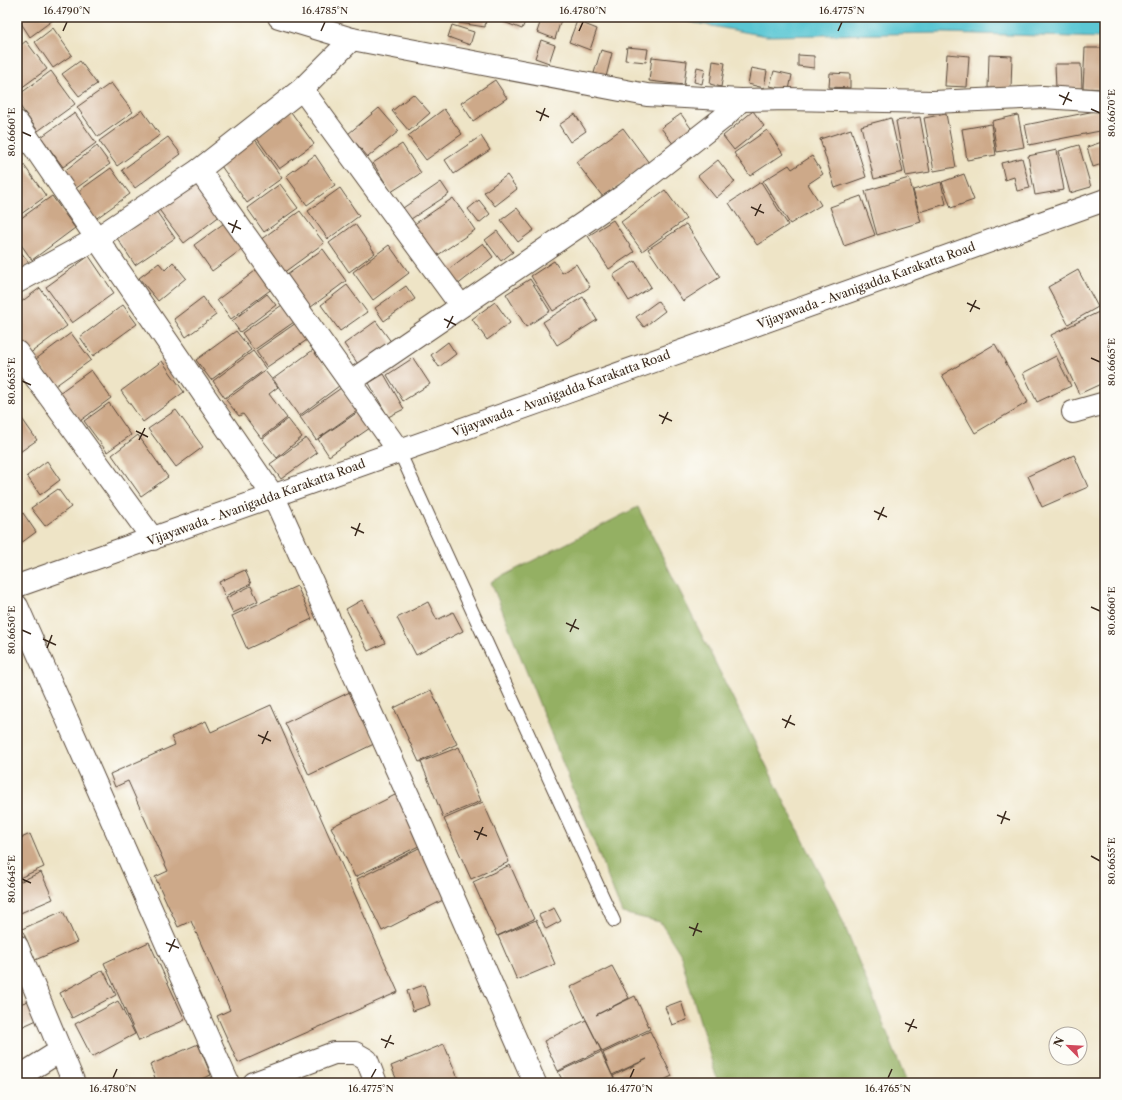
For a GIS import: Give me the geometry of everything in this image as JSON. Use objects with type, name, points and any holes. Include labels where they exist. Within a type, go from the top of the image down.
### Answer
[{"type":"street","points":[[278,17],[352,39],[647,95],[741,100],[787,98],[933,102],[1043,97],[1105,101]]},
{"type":"street","points":[[17,282],[96,239],[199,170],[302,89],[352,39]]},
{"type":"street","points":[[302,89],[461,306]]},
{"type":"street","points":[[350,382],[626,194],[723,118],[741,100]]},
{"type":"street","points":[[17,122],[274,497],[419,819],[535,1083]]},
{"type":"street","points":[[199,170],[399,451]]},
{"type":"street","name":"Vijayawada - Avanigadda Karakatta Road","points":[[17,586],[274,497],[399,451],[1105,200]]},
{"type":"street","points":[[17,352],[153,539]]},
{"type":"street","points":[[1073,412],[1105,403]]},
{"type":"street","points":[[17,606],[228,1083]]},
{"type":"street","points":[[17,946],[74,1083]]},
{"type":"street","points":[[17,1078],[60,1051]]},
{"type":"street","points":[[254,1083],[334,1053],[355,1053],[367,1060],[376,1083]]},
{"type":"lane","points":[[399,451],[614,921]]},
{"type":"green space","points":[[638,507],[839,912],[907,1083],[718,1083],[680,953],[660,922],[622,913],[491,582]]},
{"type":"water","points":[[663,17],[1105,17],[1105,38],[945,33],[766,36]]},
{"type":"building","points":[[17,17],[51,17],[53,20],[30,37]]},
{"type":"building","points":[[460,17],[486,17],[485,27],[459,23]]},
{"type":"building","points":[[506,17],[527,17],[522,29],[504,22]]},
{"type":"building","points":[[542,17],[553,17],[561,20],[555,39],[537,32]]},
{"type":"building","points":[[577,21],[597,29],[590,50],[569,42]]},
{"type":"building","points":[[452,25],[474,32],[470,45],[448,37]]},
{"type":"building","points":[[53,28],[72,55],[53,68],[35,42]]},
{"type":"building","points":[[541,40],[555,45],[549,63],[535,58]]},
{"type":"building","points":[[26,41],[47,69],[17,91],[17,48]]},
{"type":"building","points":[[627,47],[648,49],[646,62],[625,60]]},
{"type":"building","points":[[1085,48],[1105,48],[1105,89],[1083,88]]},
{"type":"building","points":[[601,50],[612,53],[606,77],[594,73]]},
{"type":"building","points":[[947,54],[969,56],[967,87],[945,86]]},
{"type":"building","points":[[798,55],[814,56],[814,68],[798,66]]},
{"type":"building","points":[[989,55],[1012,56],[1011,89],[988,88]]},
{"type":"building","points":[[652,57],[687,61],[684,85],[649,81]]},
{"type":"building","points":[[80,61],[97,84],[79,96],[62,74]]},
{"type":"building","points":[[713,61],[725,63],[721,87],[710,84]]},
{"type":"building","points":[[1055,64],[1081,64],[1082,88],[1056,89]]},
{"type":"building","points":[[697,67],[705,69],[702,84],[694,82]]},
{"type":"building","points":[[751,68],[767,71],[764,88],[748,84]]},
{"type":"building","points":[[51,71],[75,104],[38,131],[17,102],[17,96]]},
{"type":"building","points":[[774,71],[792,75],[789,90],[770,86]]},
{"type":"building","points":[[830,73],[850,74],[850,88],[829,87]]},
{"type":"building","points":[[495,80],[507,98],[473,121],[461,103]]},
{"type":"building","points":[[111,83],[133,112],[98,137],[77,107]]},
{"type":"building","points":[[413,94],[430,113],[409,131],[392,111]]},
{"type":"building","points":[[379,108],[399,131],[368,157],[348,134]]},
{"type":"building","points":[[444,109],[462,134],[426,160],[408,136]]},
{"type":"building","points":[[1105,109],[1105,130],[1029,145],[1025,125]]},
{"type":"building","points":[[142,110],[160,135],[117,166],[99,141]]},
{"type":"building","points":[[753,111],[764,126],[734,150],[723,136]]},
{"type":"building","points":[[291,112],[314,144],[279,169],[256,137]]},
{"type":"building","points":[[75,113],[96,143],[63,167],[41,137]]},
{"type":"building","points":[[575,114],[586,131],[570,142],[559,125]]},
{"type":"building","points":[[681,114],[693,131],[674,145],[661,128]]},
{"type":"building","points":[[946,114],[956,167],[934,171],[924,118]]},
{"type":"building","points":[[1018,115],[1024,147],[997,152],[992,121]]},
{"type":"building","points":[[920,117],[930,172],[906,176],[896,121]]},
{"type":"building","points":[[891,118],[903,172],[874,179],[861,126]]},
{"type":"building","points":[[991,124],[996,155],[967,160],[962,129]]},
{"type":"building","points":[[623,128],[649,163],[603,197],[576,162]]},
{"type":"building","points":[[851,129],[866,177],[835,188],[820,139]]},
{"type":"building","points":[[767,130],[783,154],[750,176],[734,153]]},
{"type":"building","points":[[481,136],[490,150],[454,174],[445,160]]},
{"type":"building","points":[[168,137],[181,154],[135,188],[122,170]]},
{"type":"building","points":[[254,138],[282,178],[247,203],[219,163]]},
{"type":"building","points":[[1105,141],[1105,163],[1093,167],[1087,147]]},
{"type":"building","points":[[402,144],[421,173],[391,192],[373,163]]},
{"type":"building","points":[[1079,145],[1091,187],[1070,193],[1059,151]]},
{"type":"building","points":[[97,146],[110,164],[75,189],[63,172]]},
{"type":"building","points":[[1057,150],[1064,190],[1035,195],[1028,156]]},
{"type":"building","points":[[315,155],[335,185],[307,205],[286,176]]},
{"type":"building","points":[[812,156],[823,174],[808,184],[821,205],[790,224],[763,181],[789,165],[792,169]]},
{"type":"building","points":[[18,157],[46,196],[17,217],[17,158]]},
{"type":"building","points":[[1022,158],[1030,188],[1017,191],[1014,177],[1005,180],[1001,163]]},
{"type":"building","points":[[718,160],[735,182],[716,198],[698,176]]},
{"type":"building","points":[[111,168],[130,194],[94,220],[76,193]]},
{"type":"building","points":[[964,174],[974,200],[951,208],[942,182]]},
{"type":"building","points":[[507,175],[517,189],[495,206],[484,192]]},
{"type":"building","points":[[909,178],[921,222],[877,235],[865,191]]},
{"type":"building","points":[[196,182],[221,215],[184,243],[154,203]]},
{"type":"building","points":[[441,182],[449,194],[411,219],[403,208]]},
{"type":"building","points":[[761,182],[788,225],[757,245],[729,203]]},
{"type":"building","points":[[941,182],[946,204],[919,212],[913,190]]},
{"type":"building","points":[[280,184],[298,208],[264,232],[247,208]]},
{"type":"building","points":[[340,188],[359,216],[328,239],[308,211]]},
{"type":"building","points":[[665,190],[686,219],[642,251],[621,222]]},
{"type":"building","points":[[52,196],[75,228],[32,260],[17,239],[17,221]]},
{"type":"building","points":[[861,196],[875,235],[844,246],[830,207]]},
{"type":"building","points":[[453,198],[475,230],[432,259],[410,227]]},
{"type":"building","points":[[479,200],[490,214],[479,223],[468,209]]},
{"type":"building","points":[[517,208],[534,230],[518,242],[501,220]]},
{"type":"building","points":[[156,211],[175,238],[135,265],[117,238]]},
{"type":"building","points":[[300,211],[324,243],[283,273],[260,240]]},
{"type":"building","points":[[613,220],[634,252],[609,269],[588,236]]},
{"type":"building","points":[[227,221],[245,247],[212,271],[194,245]]},
{"type":"building","points":[[355,224],[375,253],[349,272],[329,243]]},
{"type":"building","points":[[686,224],[720,277],[683,301],[648,249]]},
{"type":"building","points":[[497,231],[513,252],[501,261],[485,240]]},
{"type":"building","points":[[483,243],[493,257],[456,286],[445,272]]},
{"type":"building","points":[[389,245],[409,273],[373,300],[353,272]]},
{"type":"building","points":[[17,247],[30,264],[17,273]]},
{"type":"building","points":[[323,249],[346,281],[303,313],[280,280]]},
{"type":"building","points":[[89,256],[114,293],[72,323],[46,287]]},
{"type":"building","points":[[554,261],[562,273],[576,264],[590,287],[553,311],[531,276]]},
{"type":"building","points":[[635,261],[651,287],[629,301],[613,275]]},
{"type":"building","points":[[173,262],[186,278],[158,301],[139,278],[159,263],[165,270]]},
{"type":"building","points":[[259,268],[273,288],[231,319],[217,300]]},
{"type":"building","points":[[1078,270],[1098,307],[1068,324],[1048,287]]},
{"type":"building","points":[[530,279],[550,311],[526,327],[506,294]]},
{"type":"building","points":[[347,285],[367,312],[340,331],[321,305]]},
{"type":"building","points":[[406,286],[415,299],[384,321],[375,308]]},
{"type":"building","points":[[40,288],[67,326],[29,354],[17,337],[17,305]]},
{"type":"building","points":[[267,294],[276,305],[240,332],[232,321]]},
{"type":"building","points":[[203,297],[216,315],[186,337],[174,319]]},
{"type":"building","points":[[583,297],[597,320],[557,345],[543,322]]},
{"type":"building","points":[[658,301],[665,311],[644,327],[636,317]]},
{"type":"building","points":[[495,302],[510,323],[487,340],[472,319]]},
{"type":"building","points":[[123,305],[137,324],[93,356],[80,337]]},
{"type":"building","points":[[282,305],[294,322],[254,350],[242,333]]},
{"type":"building","points":[[1105,309],[1105,382],[1079,394],[1051,335]]},
{"type":"building","points":[[376,321],[392,343],[360,367],[344,344]]},
{"type":"building","points":[[296,323],[307,340],[267,367],[256,351]]},
{"type":"building","points":[[236,331],[251,350],[211,380],[196,360]]},
{"type":"building","points":[[71,333],[91,360],[55,386],[36,359]]},
{"type":"building","points":[[448,342],[456,354],[439,367],[431,355]]},
{"type":"building","points":[[995,344],[1028,402],[975,433],[942,375]]},
{"type":"building","points":[[313,350],[339,386],[299,416],[273,379]]},
{"type":"building","points":[[253,351],[266,369],[225,398],[213,381]]},
{"type":"building","points":[[1056,356],[1071,386],[1037,402],[1023,373]]},
{"type":"building","points":[[413,358],[430,384],[403,401],[387,375]]},
{"type":"building","points":[[162,361],[184,392],[143,422],[121,391]]},
{"type":"building","points":[[91,370],[111,398],[80,421],[59,393]]},
{"type":"building","points":[[265,371],[278,387],[269,394],[287,418],[261,438],[243,414],[239,416],[226,400]]},
{"type":"building","points":[[384,374],[404,409],[388,417],[369,383]]},
{"type":"building","points":[[341,388],[357,411],[316,440],[300,417]]},
{"type":"building","points":[[109,403],[131,435],[107,452],[84,421]]},
{"type":"building","points":[[176,410],[203,447],[176,467],[148,429]]},
{"type":"building","points":[[358,412],[370,428],[329,456],[318,439]]},
{"type":"building","points":[[18,413],[37,440],[17,454],[17,414]]},
{"type":"building","points":[[288,419],[302,437],[277,458],[262,439]]},
{"type":"building","points":[[138,435],[168,477],[141,496],[112,455]]},
{"type":"building","points":[[306,438],[317,453],[281,479],[270,464]]},
{"type":"building","points":[[1074,455],[1088,487],[1042,507],[1028,476]]},
{"type":"building","points":[[47,461],[60,480],[40,495],[27,476]]},
{"type":"building","points":[[58,489],[71,507],[45,526],[31,508]]},
{"type":"building","points":[[23,513],[36,532],[17,546],[17,517]]},
{"type":"building","points":[[245,570],[251,584],[225,596],[219,582]]},
{"type":"building","points":[[251,586],[258,601],[233,613],[226,598]]},
{"type":"building","points":[[297,586],[312,619],[247,649],[232,616]]},
{"type":"building","points":[[362,600],[385,643],[368,651],[346,609]]},
{"type":"building","points":[[428,602],[437,620],[453,612],[463,631],[416,655],[397,618]]},
{"type":"building","points":[[431,690],[457,744],[419,762],[394,708]]},
{"type":"building","points":[[352,691],[376,743],[309,775],[285,723]]},
{"type":"building","points":[[271,705],[398,992],[238,1063],[217,1016],[230,1010],[191,921],[178,927],[155,877],[168,871],[128,781],[115,787],[110,774],[175,745],[171,737],[206,721],[211,732]]},
{"type":"building","points":[[459,747],[481,801],[443,817],[421,762]]},
{"type":"building","points":[[399,793],[423,844],[355,877],[331,827]]},
{"type":"building","points":[[483,802],[509,862],[471,879],[444,819]]},
{"type":"building","points":[[30,834],[44,867],[17,879],[17,840]]},
{"type":"building","points":[[421,847],[447,898],[382,931],[357,879]]},
{"type":"building","points":[[510,865],[534,919],[497,936],[473,882]]},
{"type":"building","points":[[41,872],[53,899],[18,914],[17,883]]},
{"type":"building","points":[[554,908],[561,921],[546,929],[539,915]]},
{"type":"building","points":[[63,911],[77,942],[35,960],[22,929]]},
{"type":"building","points":[[536,920],[555,964],[517,980],[498,936]]},
{"type":"building","points":[[149,942],[185,1020],[139,1041],[104,963]]},
{"type":"building","points":[[612,966],[629,998],[596,1015],[635,996],[650,1029],[602,1052],[570,987]]},
{"type":"building","points":[[103,970],[116,995],[72,1018],[60,993]]},
{"type":"building","points":[[424,985],[430,1005],[413,1011],[407,991]]},
{"type":"building","points":[[31,1000],[39,1019],[17,1029],[17,1005]]},
{"type":"building","points":[[118,1001],[135,1034],[92,1057],[75,1024]]},
{"type":"building","points":[[681,1001],[687,1020],[672,1025],[665,1007]]},
{"type":"building","points":[[586,1020],[601,1050],[558,1071],[544,1041]]},
{"type":"building","points":[[650,1031],[672,1076],[658,1083],[617,1083],[613,1076],[647,1059],[612,1075],[603,1053]]},
{"type":"building","points":[[198,1044],[211,1075],[192,1083],[157,1083],[150,1065]]},
{"type":"building","points":[[444,1044],[459,1081],[454,1083],[398,1083],[391,1066]]},
{"type":"building","points":[[601,1052],[614,1079],[606,1083],[564,1083],[558,1072]]},
{"type":"building","points":[[212,1077],[214,1083],[197,1083]]}]
